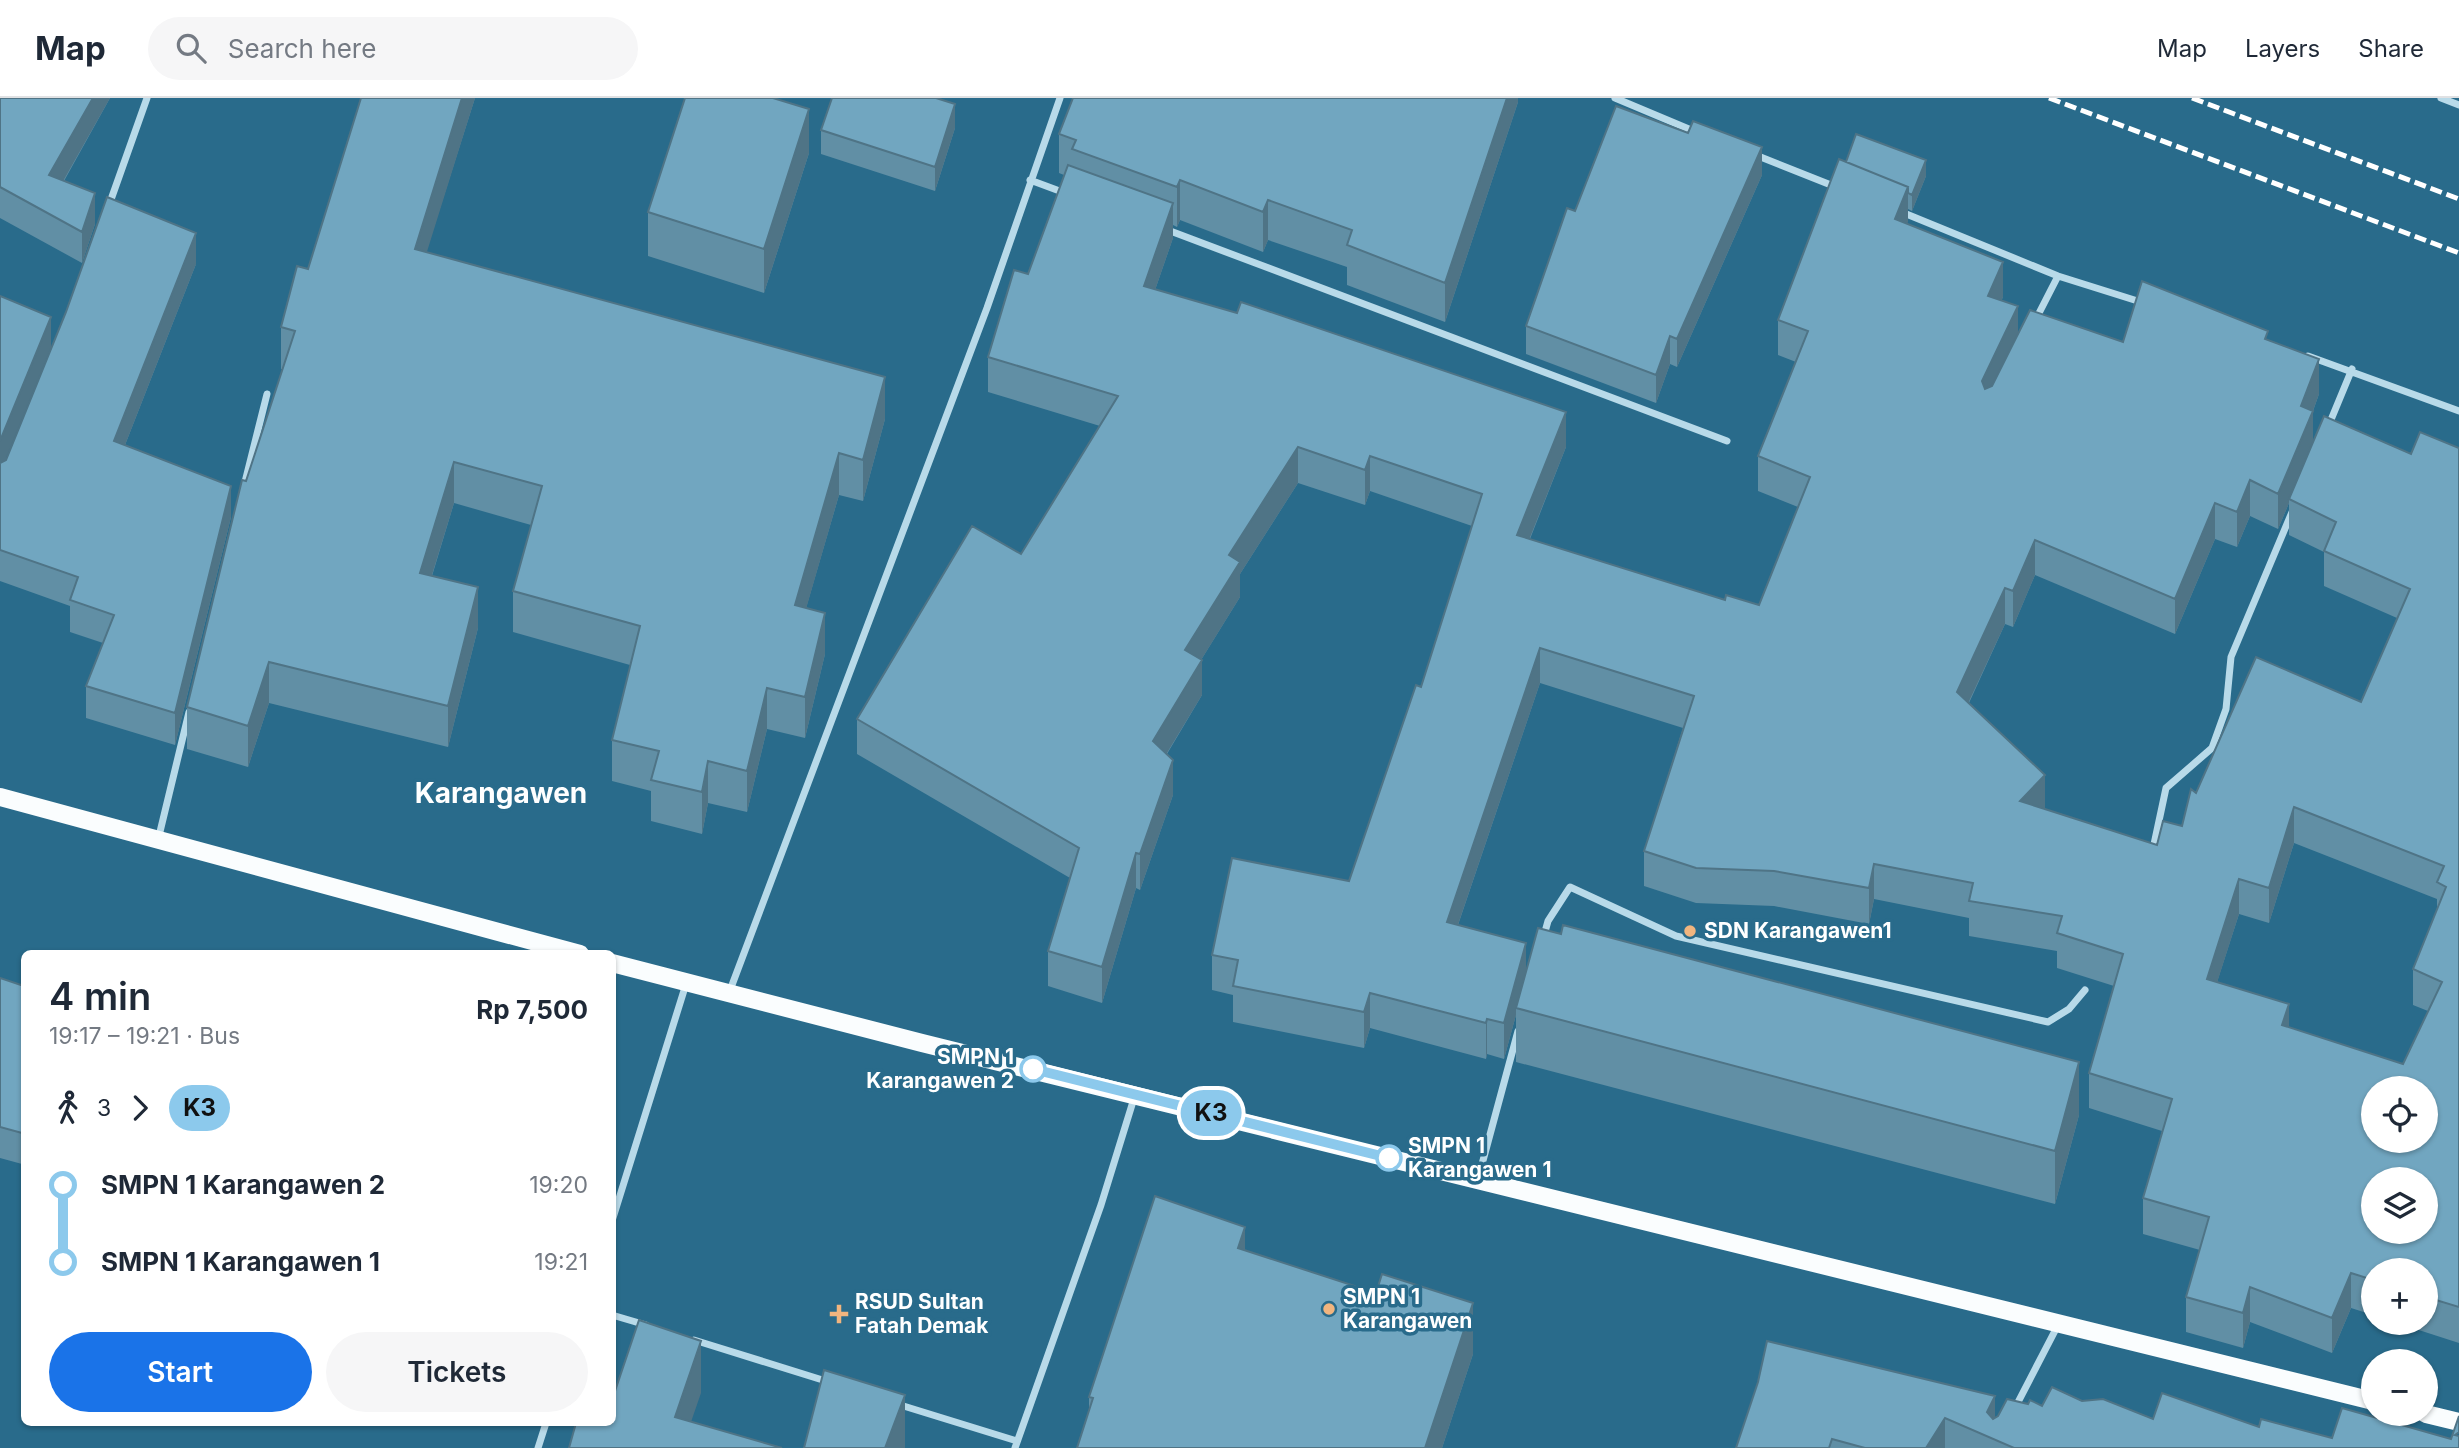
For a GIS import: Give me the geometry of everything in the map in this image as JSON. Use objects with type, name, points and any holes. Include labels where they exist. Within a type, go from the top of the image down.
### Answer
[{"type":"main road","points":[[0,797],[565,950]]},
{"type":"main road","points":[[616,964],[2058,1325],[2361,1398]]},
{"type":"main road","points":[[2438,1417],[2459,1422]]},
{"type":"street","points":[[106,213],[147,98]]},
{"type":"street","points":[[729,993],[987,308],[1060,98]]},
{"type":"street","points":[[1615,98],[1703,134]]},
{"type":"street","points":[[2441,98],[2459,105]]},
{"type":"street","points":[[1742,150],[1846,191]]},
{"type":"street","points":[[1030,180],[1069,194]]},
{"type":"street","points":[[1885,206],[2058,276],[2147,304]]},
{"type":"street","points":[[1159,227],[1727,442]]},
{"type":"street","points":[[2034,323],[2058,276]]},
{"type":"street","points":[[2301,353],[2352,369],[2459,411]]},
{"type":"street","points":[[2325,432],[2352,369]]},
{"type":"street","points":[[241,499],[267,394]]},
{"type":"street","points":[[2153,849],[2166,788],[2212,748],[2226,709],[2231,657],[2294,507]]},
{"type":"street","points":[[158,841],[193,696]]},
{"type":"street","points":[[1541,947],[1548,921],[1570,887],[1676,936],[2048,1022],[2069,1009],[2085,990]]},
{"type":"street","points":[[616,1208],[687,983]]},
{"type":"street","points":[[1478,1179],[1520,1025]]},
{"type":"street","points":[[887,1400],[1016,1445],[1101,1205],[1136,1095]]},
{"type":"street","points":[[616,1316],[652,1327]]},
{"type":"street","points":[[2011,1416],[2058,1325]]},
{"type":"street","points":[[691,1339],[834,1384]]},
{"type":"street","points":[[538,1448],[545,1426]]},
{"type":"building","points":[[0,98],[93,98],[49,175],[95,193],[82,232],[0,187]]},
{"type":"building","points":[[361,98],[462,98],[415,249],[885,377],[863,460],[839,453],[795,605],[825,613],[805,697],[767,688],[747,771],[708,761],[702,792],[651,780],[659,751],[612,740],[640,626],[513,591],[542,486],[454,462],[420,573],[478,587],[448,706],[269,662],[248,726],[187,707],[242,480],[246,481],[295,331],[281,327],[297,266],[308,269]]},
{"type":"building","points":[[685,98],[773,98],[809,109],[764,249],[648,212]]},
{"type":"building","points":[[832,98],[936,98],[955,104],[935,167],[821,130]]},
{"type":"building","points":[[1073,98],[1507,98],[1445,283],[1347,245],[1352,230],[1268,200],[1263,212],[1180,180],[1177,187],[1072,149],[1076,140],[1059,134]]},
{"type":"building","points":[[1616,106],[1688,133],[1693,121],[1762,147],[1677,339],[1670,336],[1656,375],[1526,326],[1567,208],[1575,211]]},
{"type":"building","points":[[1856,134],[1926,160],[1912,195],[1908,193],[1908,187],[1846,162]]},
{"type":"building","points":[[1839,159],[1908,187],[1895,219],[2003,262],[1988,296],[2018,306],[1982,381],[1985,389],[1992,386],[2030,310],[2123,342],[2142,281],[2268,331],[2265,339],[2319,359],[2301,406],[2313,411],[2278,494],[2250,480],[2237,512],[2215,503],[2175,599],[2035,540],[2013,591],[2005,588],[1957,692],[2045,775],[2020,801],[2157,845],[2163,821],[2182,826],[2191,789],[2196,793],[2256,657],[2361,702],[2410,589],[2324,551],[2336,522],[2289,499],[2324,416],[2411,454],[2420,432],[2459,448],[2459,1307],[2438,1301],[2438,1258],[2361,1258],[2361,1276],[2351,1273],[2332,1318],[2250,1287],[2243,1313],[2186,1297],[2209,1217],[2143,1198],[2172,1099],[2089,1073],[2123,954],[2057,933],[2062,916],[1969,901],[1973,883],[1874,864],[1869,888],[1774,871],[1696,868],[1644,851],[1694,696],[1540,648],[1447,922],[1526,943],[1504,1023],[1487,1019],[1486,1023],[1370,993],[1364,1012],[1233,986],[1238,960],[1212,955],[1232,858],[1349,881],[1416,685],[1421,687],[1482,494],[1370,456],[1365,470],[1298,447],[1229,555],[1240,562],[1185,650],[1202,660],[1153,741],[1173,760],[1140,854],[1136,853],[1102,967],[1048,951],[1079,848],[857,719],[972,526],[1021,554],[1118,396],[988,357],[1014,270],[1028,274],[1068,165],[1173,203],[1144,286],[1237,313],[1241,302],[1566,412],[1517,535],[1725,600],[1726,595],[1759,605],[1810,477],[1758,456],[1808,331],[1778,320]],"holes":[[[2294,807],[2444,866],[2437,882],[2446,887],[2413,969],[2442,982],[2403,1064],[2282,1025],[2289,1004],[2207,979],[2239,879],[2269,888]]]},
{"type":"building","points":[[107,197],[196,233],[114,441],[231,486],[175,713],[86,686],[114,615],[70,600],[78,577],[0,550],[0,463],[6,460],[66,312]]},
{"type":"building","points":[[0,296],[51,317],[0,441]]},
{"type":"building","points":[[1563,925],[2079,1062],[2055,1151],[1516,1008],[1538,928],[1561,934]]},
{"type":"building","points":[[0,978],[21,985],[21,1133],[0,1127]]},
{"type":"building","points":[[1155,1196],[1245,1227],[1238,1248],[1376,1293],[1382,1274],[1473,1303],[1425,1448],[1077,1448],[1093,1398],[1089,1397]]},
{"type":"building","points":[[639,1320],[701,1341],[675,1417],[782,1448],[569,1448],[575,1426],[616,1426],[616,1388]]},
{"type":"building","points":[[1767,1341],[1995,1396],[1987,1412],[1993,1419],[1998,1416],[2007,1399],[2028,1404],[2030,1400],[2042,1406],[2052,1387],[2082,1401],[2103,1399],[2153,1419],[2162,1393],[2259,1427],[2261,1419],[2332,1438],[2342,1408],[2361,1413],[2361,1426],[2405,1426],[2451,1439],[2459,1416],[2459,1432],[2455,1435],[2459,1436],[2459,1448],[2014,1448],[1945,1418],[1926,1448],[1865,1448],[1832,1439],[1829,1448],[1736,1448],[1758,1382]]},
{"type":"building","points":[[824,1370],[905,1395],[885,1448],[804,1448]]},
{"type":"railway","points":[[2049,98],[2459,253]]},
{"type":"railway","points":[[2192,98],[2459,199]]},
{"type":"bus line","name":"K3","points":[[1033,1069],[1389,1158]]},
{"type":"place","name":"SDN Karangawen1","points":[[1690,931]]},
{"type":"place","name":"SMPN 1 Karangawen 2","points":[[1033,1069]]},
{"type":"place","name":"SMPN 1 Karangawen 1","points":[[1389,1158]]},
{"type":"place","name":"SMPN 1 Karangawen","points":[[1329,1309]]},
{"type":"place","name":"RSUD Sultan Fatah Demak","points":[[839,1314]]},
{"type":"district","name":"Karangawen","points":[[501,793]]}]
